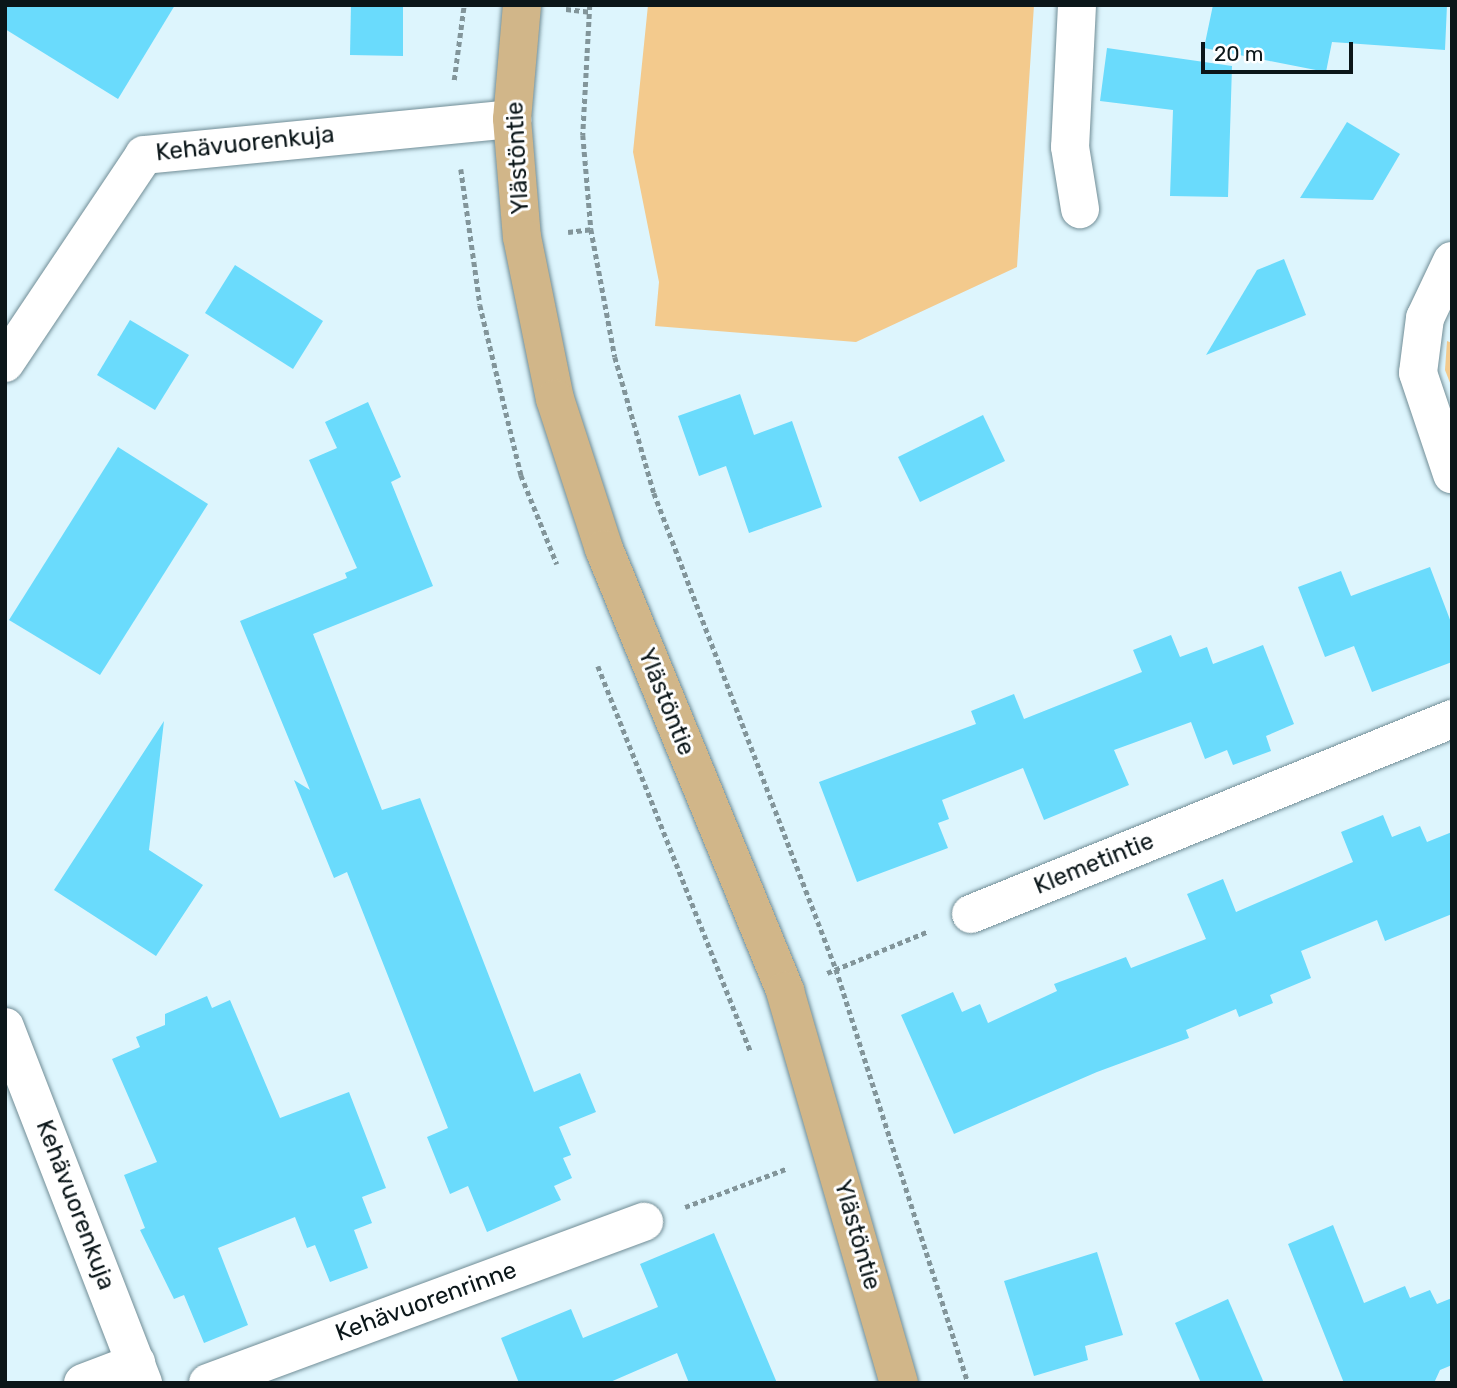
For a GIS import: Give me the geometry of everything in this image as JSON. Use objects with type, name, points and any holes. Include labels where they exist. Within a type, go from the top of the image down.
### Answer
[{"type":"main road","name":"Ylästöntie","points":[[522,5],[512,119],[524,251],[555,399],[604,549],[785,991],[899,1383]]},
{"type":"street","points":[[1077,5],[1070,147],[1080,209]]},
{"type":"street","name":"Kehävuorenkuja","points":[[5,363],[144,155],[512,119]]},
{"type":"street","points":[[1452,261],[1425,318],[1418,373],[1452,474]]},
{"type":"street","name":"Klemetintie","points":[[971,914],[1452,719]]},
{"type":"street","name":"Kehävuorenkuja","points":[[5,1027],[139,1373]]},
{"type":"street","name":"Kehävuorenrinne","points":[[208,1383],[645,1222]]},
{"type":"street","points":[[83,1383],[139,1373]]},
{"type":"path","points":[[590,5],[583,135],[591,229],[615,357],[654,493],[836,970],[968,1383]]},
{"type":"path","points":[[785,991],[971,914]]},
{"type":"path","points":[[645,1222],[789,1167]]},
{"type":"shaded area","points":[[648,5],[1034,5],[1017,267],[856,342],[655,326],[659,282],[633,152]]},
{"type":"shaded area","points":[[1447,341],[1452,343],[1452,388],[1445,370]]},
{"type":"building","points":[[5,5],[175,5],[118,99],[5,29]]},
{"type":"building","points":[[351,5],[403,5],[403,56],[350,55]]},
{"type":"building","points":[[1213,5],[1447,5],[1445,50],[1332,42],[1326,72],[1204,48]]},
{"type":"building","points":[[1107,48],[1232,66],[1228,197],[1170,196],[1173,110],[1100,101]]},
{"type":"building","points":[[1347,122],[1400,154],[1373,200],[1300,198]]},
{"type":"building","points":[[1284,259],[1306,315],[1206,355],[1257,270]]},
{"type":"building","points":[[235,265],[323,321],[293,369],[205,313]]},
{"type":"building","points":[[130,320],[189,355],[155,410],[97,375]]},
{"type":"building","points":[[740,394],[754,435],[792,421],[822,507],[749,533],[726,466],[699,476],[678,416]]},
{"type":"building","points":[[368,402],[401,477],[391,482],[433,586],[313,634],[382,810],[420,798],[534,1092],[580,1073],[596,1112],[559,1127],[571,1155],[563,1158],[572,1178],[554,1186],[561,1200],[487,1232],[468,1186],[450,1194],[427,1137],[448,1128],[347,872],[334,878],[294,780],[310,790],[240,621],[347,578],[345,573],[357,568],[309,460],[337,448],[325,422]]},
{"type":"building","points":[[983,415],[1005,461],[920,502],[898,457]]},
{"type":"building","points":[[118,447],[208,504],[100,675],[9,620]]},
{"type":"building","points":[[1430,567],[1452,625],[1452,662],[1372,692],[1354,646],[1325,657],[1298,587],[1341,571],[1351,596]]},
{"type":"building","points":[[1171,635],[1180,657],[1207,647],[1213,664],[1263,645],[1294,724],[1266,736],[1271,751],[1233,765],[1227,750],[1205,759],[1191,722],[1114,750],[1129,785],[1044,820],[1023,768],[942,800],[949,819],[938,823],[948,848],[857,882],[819,782],[976,724],[971,711],[1014,694],[1024,719],[1142,672],[1133,650]]},
{"type":"building","points":[[164,721],[149,850],[203,885],[156,956],[54,890]]},
{"type":"building","points":[[1383,815],[1392,837],[1420,826],[1427,842],[1452,832],[1452,914],[1385,941],[1377,920],[1301,951],[1311,978],[1270,995],[1273,1003],[1239,1017],[1236,1009],[1186,1030],[1189,1038],[1097,1072],[954,1134],[901,1015],[953,992],[962,1012],[980,1004],[988,1023],[1057,991],[1054,984],[1126,957],[1131,968],[1206,939],[1187,894],[1223,879],[1236,912],[1353,862],[1341,832]]},
{"type":"building","points":[[207,996],[212,1008],[230,1000],[280,1118],[349,1092],[386,1188],[362,1197],[372,1223],[354,1230],[368,1268],[330,1282],[315,1245],[307,1248],[295,1217],[218,1248],[248,1325],[204,1343],[184,1295],[174,1299],[140,1230],[145,1228],[124,1175],[157,1162],[112,1059],[140,1047],[136,1037],[165,1025],[165,1014]]},
{"type":"building","points":[[1333,1225],[1364,1303],[1405,1286],[1410,1298],[1430,1290],[1437,1304],[1452,1298],[1452,1365],[1440,1370],[1434,1383],[1344,1383],[1288,1244]]},
{"type":"building","points":[[714,1233],[777,1383],[689,1383],[677,1353],[608,1383],[519,1383],[501,1338],[571,1309],[583,1338],[658,1307],[640,1264]]},
{"type":"building","points":[[1097,1252],[1123,1335],[1085,1346],[1088,1360],[1034,1376],[1004,1281]]},
{"type":"building","points":[[1228,1299],[1264,1383],[1201,1383],[1175,1323]]}]
